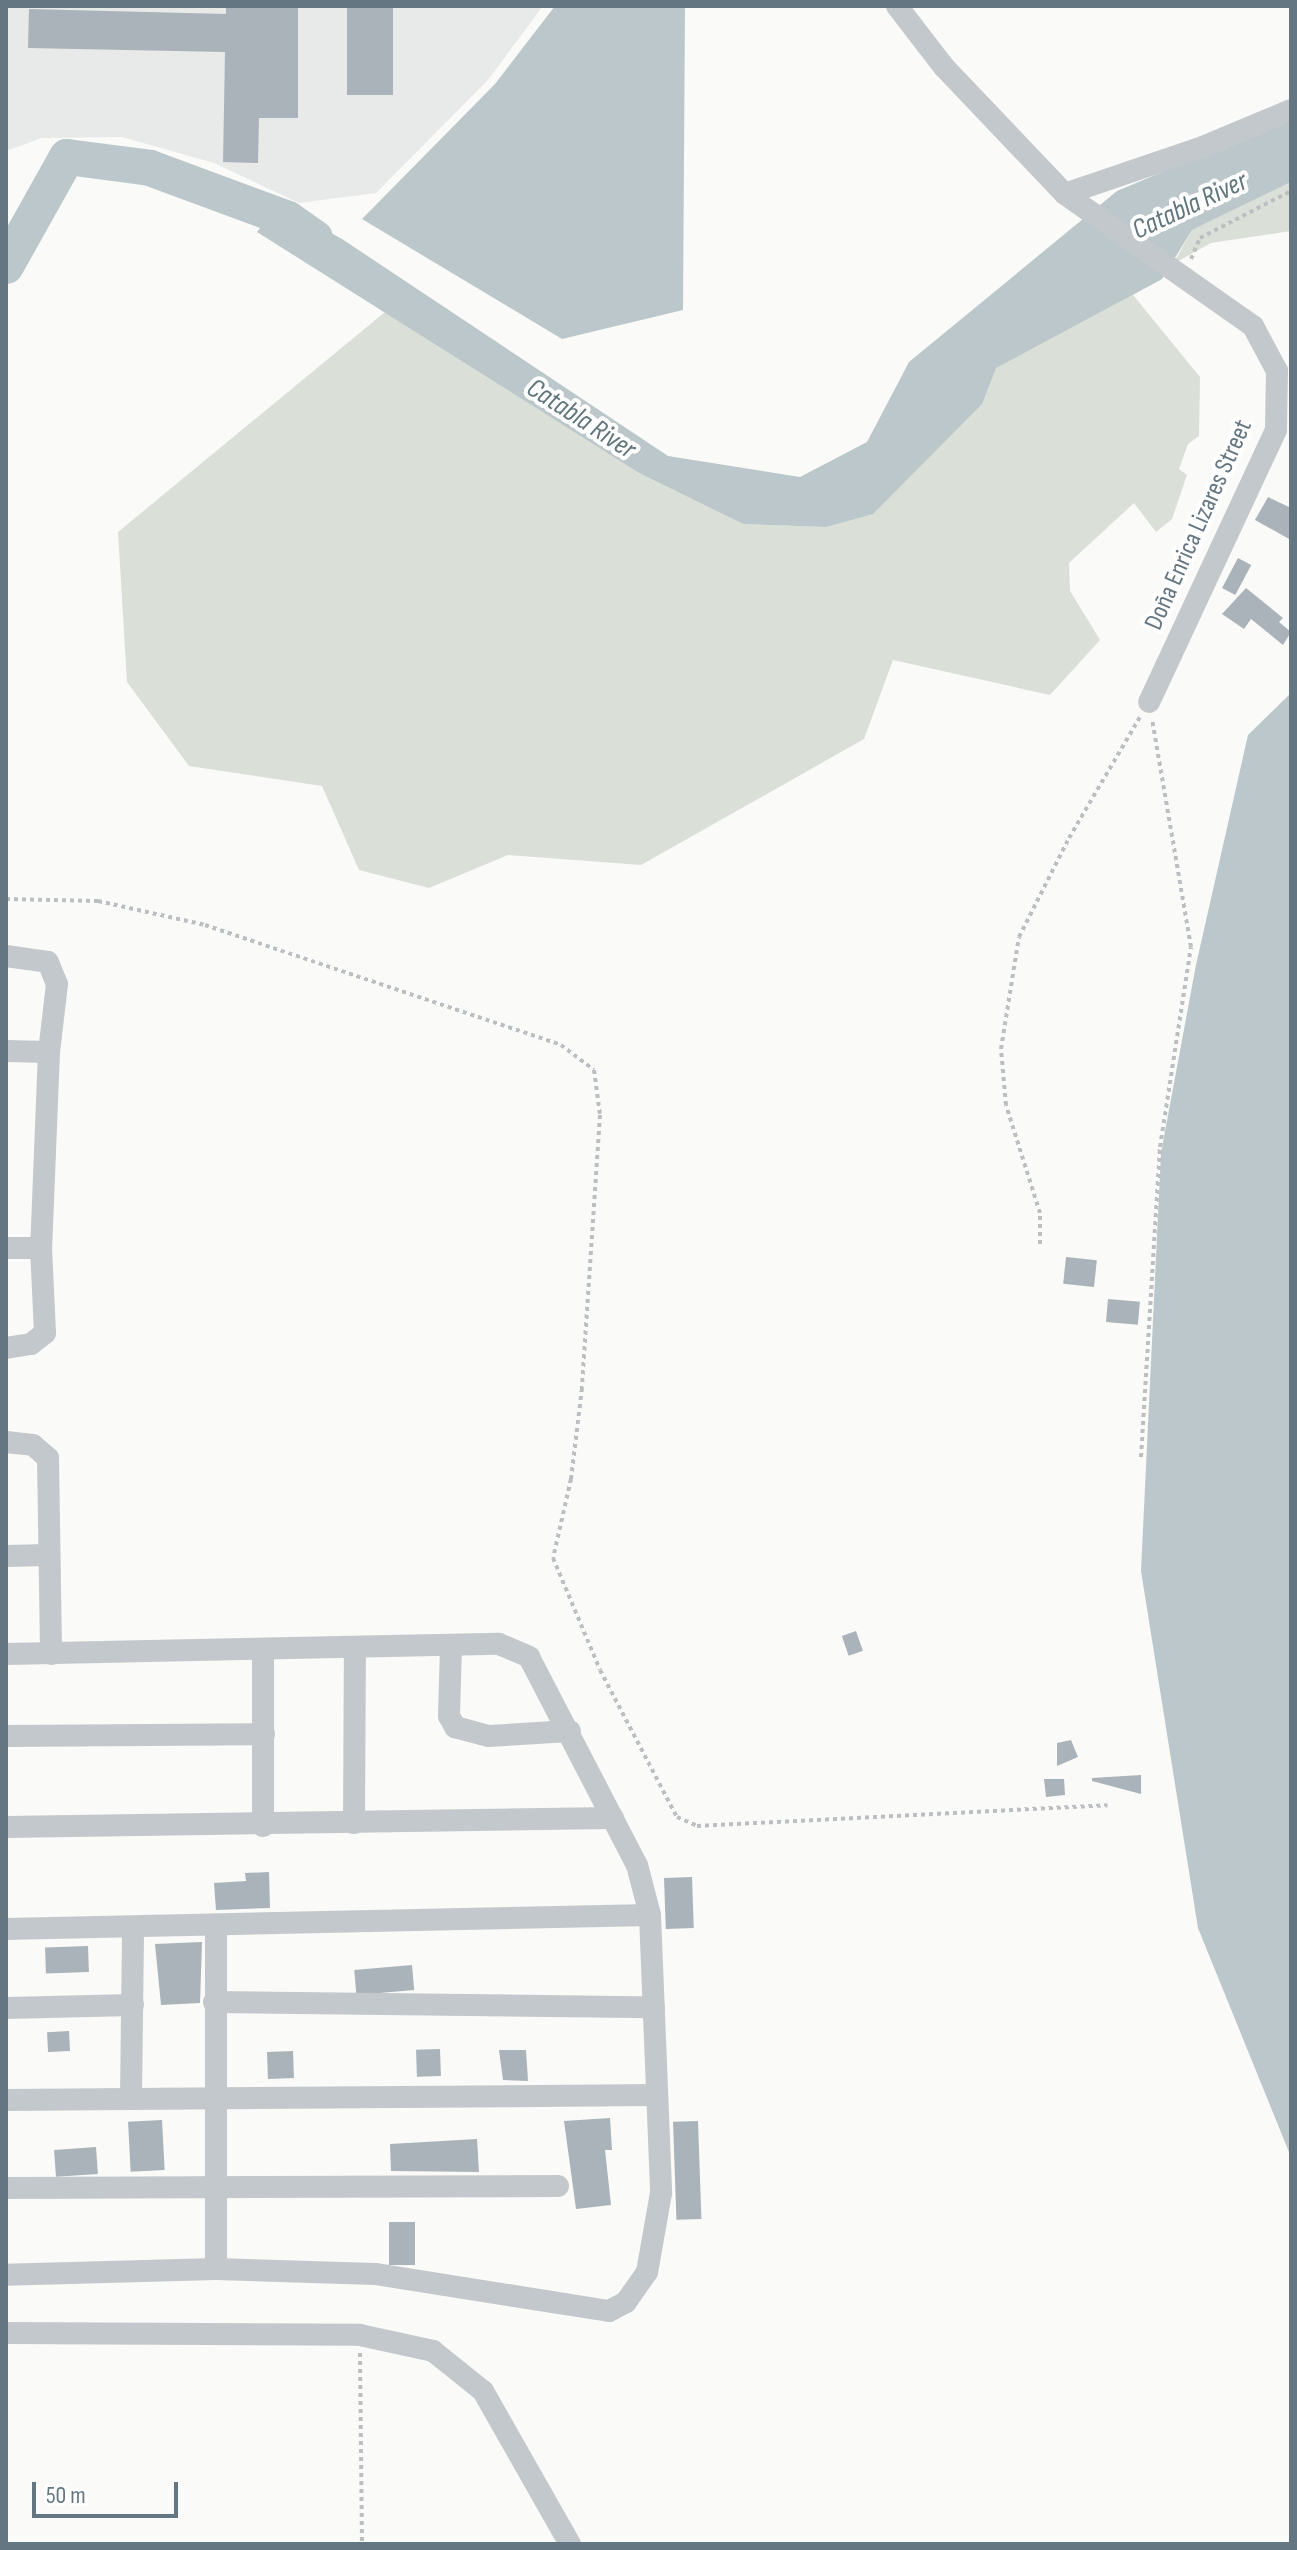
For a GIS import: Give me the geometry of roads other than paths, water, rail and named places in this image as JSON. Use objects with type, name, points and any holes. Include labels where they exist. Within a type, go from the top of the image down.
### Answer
[{"type":"street","name":"Doña Enrica Lizares Street","points":[[897,6],[944,67],[1074,201],[1183,268],[1253,326],[1277,371],[1276,430],[1149,702]]},
{"type":"street","points":[[1074,201],[1291,110]]},
{"type":"street","points":[[6,956],[48,962],[55,973],[41,1248],[45,1333],[31,1344],[6,1348]]},
{"type":"street","points":[[6,1051],[49,1052]]},
{"type":"street","points":[[6,1248],[41,1248]]},
{"type":"street","points":[[6,1442],[33,1445],[48,1458],[51,1654]]},
{"type":"street","points":[[6,1556],[48,1555]]},
{"type":"street","points":[[6,1654],[499,1644],[529,1657],[637,1865],[650,1915],[661,2193],[656,2240],[637,2290],[616,2310],[375,2274],[216,2269],[6,2275]]},
{"type":"street","points":[[451,1647],[449,1716],[455,1727],[489,1736],[570,1731]]},
{"type":"street","points":[[354,1823],[355,1649]]},
{"type":"street","points":[[263,1650],[263,1826]]},
{"type":"street","points":[[6,1736],[264,1734]]},
{"type":"street","points":[[6,1827],[263,1826],[613,1818]]},
{"type":"street","points":[[6,1929],[216,1928],[650,1915]]},
{"type":"street","points":[[216,1928],[216,2269]]},
{"type":"street","points":[[131,2098],[133,1929]]},
{"type":"street","points":[[214,2002],[654,2007]]},
{"type":"street","points":[[6,2008],[133,2005]]},
{"type":"street","points":[[6,2100],[657,2095]]},
{"type":"street","points":[[6,2188],[558,2186]]},
{"type":"street","points":[[6,2333],[360,2335],[433,2351],[467,2374],[500,2417],[570,2544]]},
{"type":"water","points":[[555,6],[685,6],[683,310],[562,339],[362,219],[495,84]]},
{"type":"water","points":[[1291,118],[1291,182],[1192,230],[1162,279],[996,368],[982,404],[873,514],[826,527],[743,524],[639,473],[257,232],[279,204],[342,239],[668,456],[800,477],[867,442],[909,362],[1117,191]]},
{"type":"water","points":[[1291,693],[1291,2157],[1198,1928],[1141,1571],[1161,1153],[1196,965],[1248,735]]},
{"type":"waterway","name":"Catabla River","points":[[6,266],[67,157],[150,168],[288,219],[315,238]]}]
